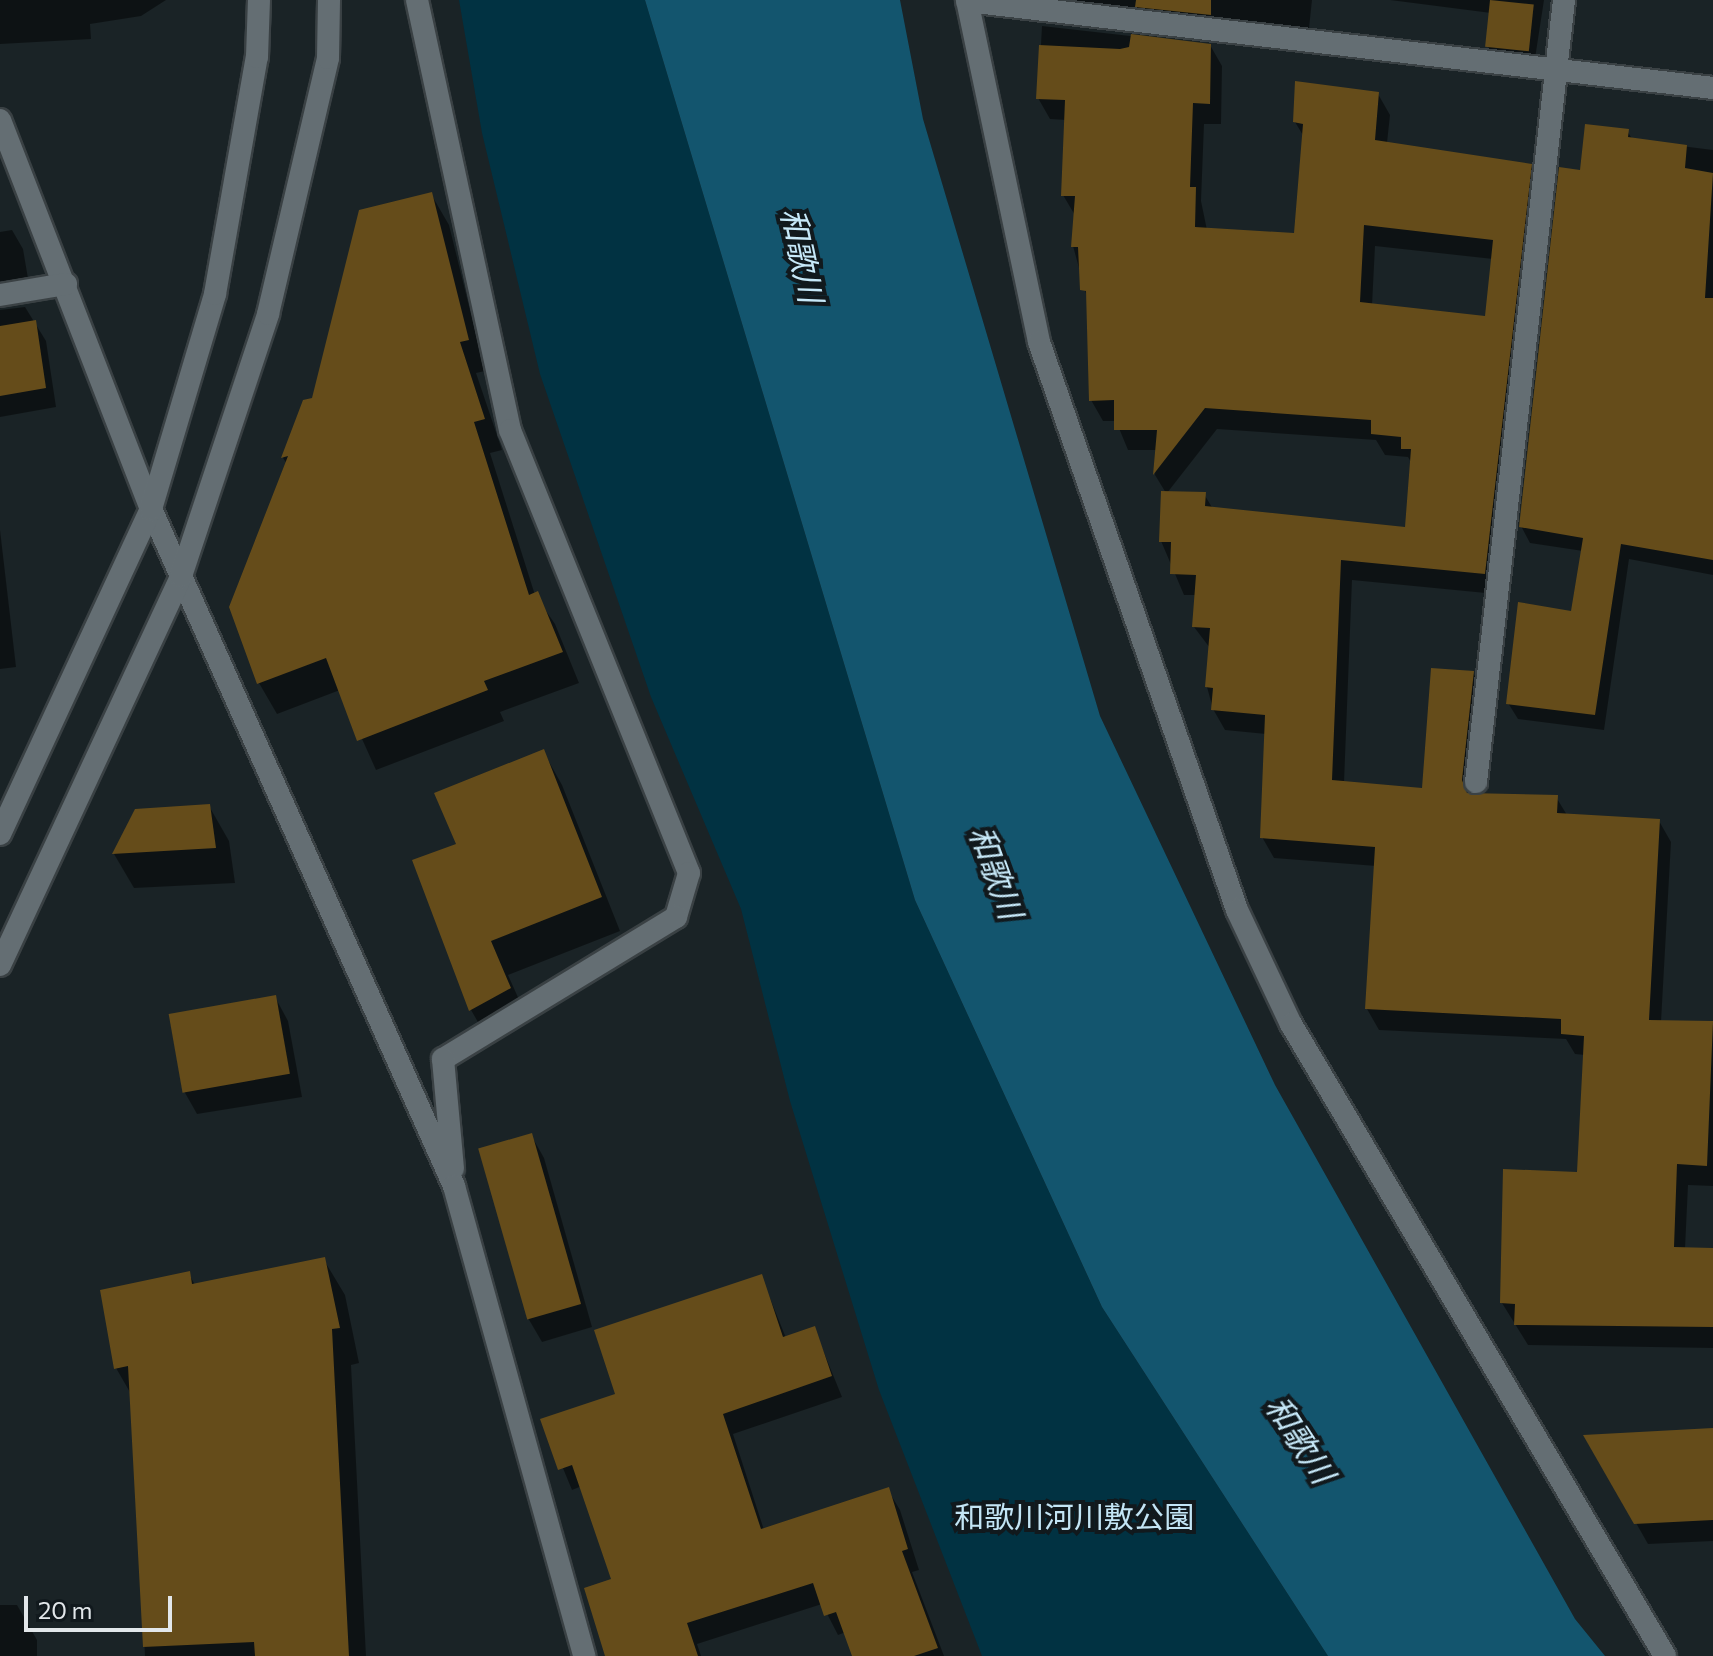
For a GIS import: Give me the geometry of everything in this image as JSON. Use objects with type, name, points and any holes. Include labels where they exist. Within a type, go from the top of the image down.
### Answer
[{"type":"street","points":[[0,834],[151,509],[215,294],[257,57],[259,0]]},
{"type":"street","points":[[0,965],[181,576],[268,314],[328,58],[329,0]]},
{"type":"street","points":[[417,0],[510,430],[689,873],[676,917],[443,1059],[454,1186]]},
{"type":"street","points":[[1665,1656],[1291,1024],[1237,910],[1039,342],[967,0],[1713,88]]},
{"type":"street","points":[[1476,782],[1564,0]]},
{"type":"street","points":[[0,120],[151,509],[454,1186],[584,1656]]},
{"type":"street","points":[[0,295],[66,284]]},
{"type":"green space","name":"和歌川河川敷公園","points":[[459,0],[645,0],[915,900],[1102,1307],[1328,1656],[982,1656],[879,1390],[790,1101],[741,909],[651,697],[540,374],[482,133]]},
{"type":"water","name":"和歌川","points":[[645,0],[900,0],[923,119],[1100,716],[1275,1085],[1575,1619],[1605,1656],[1328,1656],[1102,1307],[915,900]]},
{"type":"building","points":[[1136,0],[1211,0],[1211,15],[1135,7]]},
{"type":"building","points":[[1490,0],[1534,5],[1529,51],[1485,47]]},
{"type":"building","points":[[1131,34],[1211,44],[1210,104],[1193,103],[1190,187],[1196,187],[1195,227],[1294,233],[1303,124],[1293,122],[1295,81],[1379,92],[1375,140],[1532,164],[1485,574],[1341,560],[1332,780],[1422,788],[1431,668],[1474,671],[1462,780],[1467,793],[1558,795],[1557,813],[1660,819],[1649,1020],[1713,1021],[1707,1166],[1677,1164],[1674,1247],[1713,1248],[1713,1327],[1514,1325],[1515,1304],[1500,1303],[1503,1169],[1577,1172],[1584,1036],[1561,1034],[1561,1019],[1365,1009],[1375,847],[1260,838],[1265,715],[1211,710],[1213,688],[1205,687],[1210,628],[1192,627],[1196,575],[1170,574],[1171,542],[1159,542],[1161,491],[1206,492],[1205,506],[1405,527],[1411,449],[1401,449],[1401,437],[1371,434],[1371,420],[1205,408],[1153,475],[1157,430],[1114,430],[1114,400],[1089,401],[1086,291],[1080,290],[1078,247],[1071,247],[1075,196],[1061,196],[1065,100],[1036,99],[1039,45],[1129,47]],"holes":[[[1364,225],[1493,240],[1485,316],[1360,302]]]},
{"type":"building","points":[[1585,124],[1629,129],[1628,137],[1687,145],[1685,168],[1713,173],[1705,298],[1713,298],[1713,560],[1621,544],[1595,715],[1506,704],[1518,602],[1571,611],[1583,538],[1519,527],[1559,167],[1580,170]]},
{"type":"building","points":[[432,192],[469,340],[460,342],[485,419],[474,422],[529,595],[538,591],[563,652],[484,681],[488,690],[357,741],[326,658],[257,684],[229,607],[288,456],[281,458],[303,400],[312,398],[359,210]]},
{"type":"building","points":[[36,320],[46,388],[0,396],[0,326]]},
{"type":"building","points":[[544,749],[602,897],[491,941],[511,988],[469,1011],[412,860],[456,844],[434,793]]},
{"type":"building","points":[[210,804],[216,848],[112,854],[135,809]]},
{"type":"building","points":[[276,995],[290,1074],[183,1093],[169,1014]]},
{"type":"building","points":[[532,1133],[581,1304],[527,1320],[478,1148]]},
{"type":"building","points":[[325,1257],[340,1328],[332,1329],[349,1656],[255,1656],[254,1642],[143,1647],[128,1366],[114,1369],[100,1290],[190,1271],[192,1284]]},
{"type":"building","points":[[762,1274],[783,1337],[815,1326],[832,1376],[723,1414],[761,1529],[889,1487],[908,1549],[902,1551],[938,1648],[914,1656],[852,1656],[836,1612],[824,1616],[813,1583],[687,1623],[698,1656],[605,1656],[584,1588],[611,1579],[572,1465],[558,1470],[540,1419],[615,1394],[594,1330]]},
{"type":"building","points":[[1713,1428],[1713,1520],[1634,1524],[1583,1435]]}]
